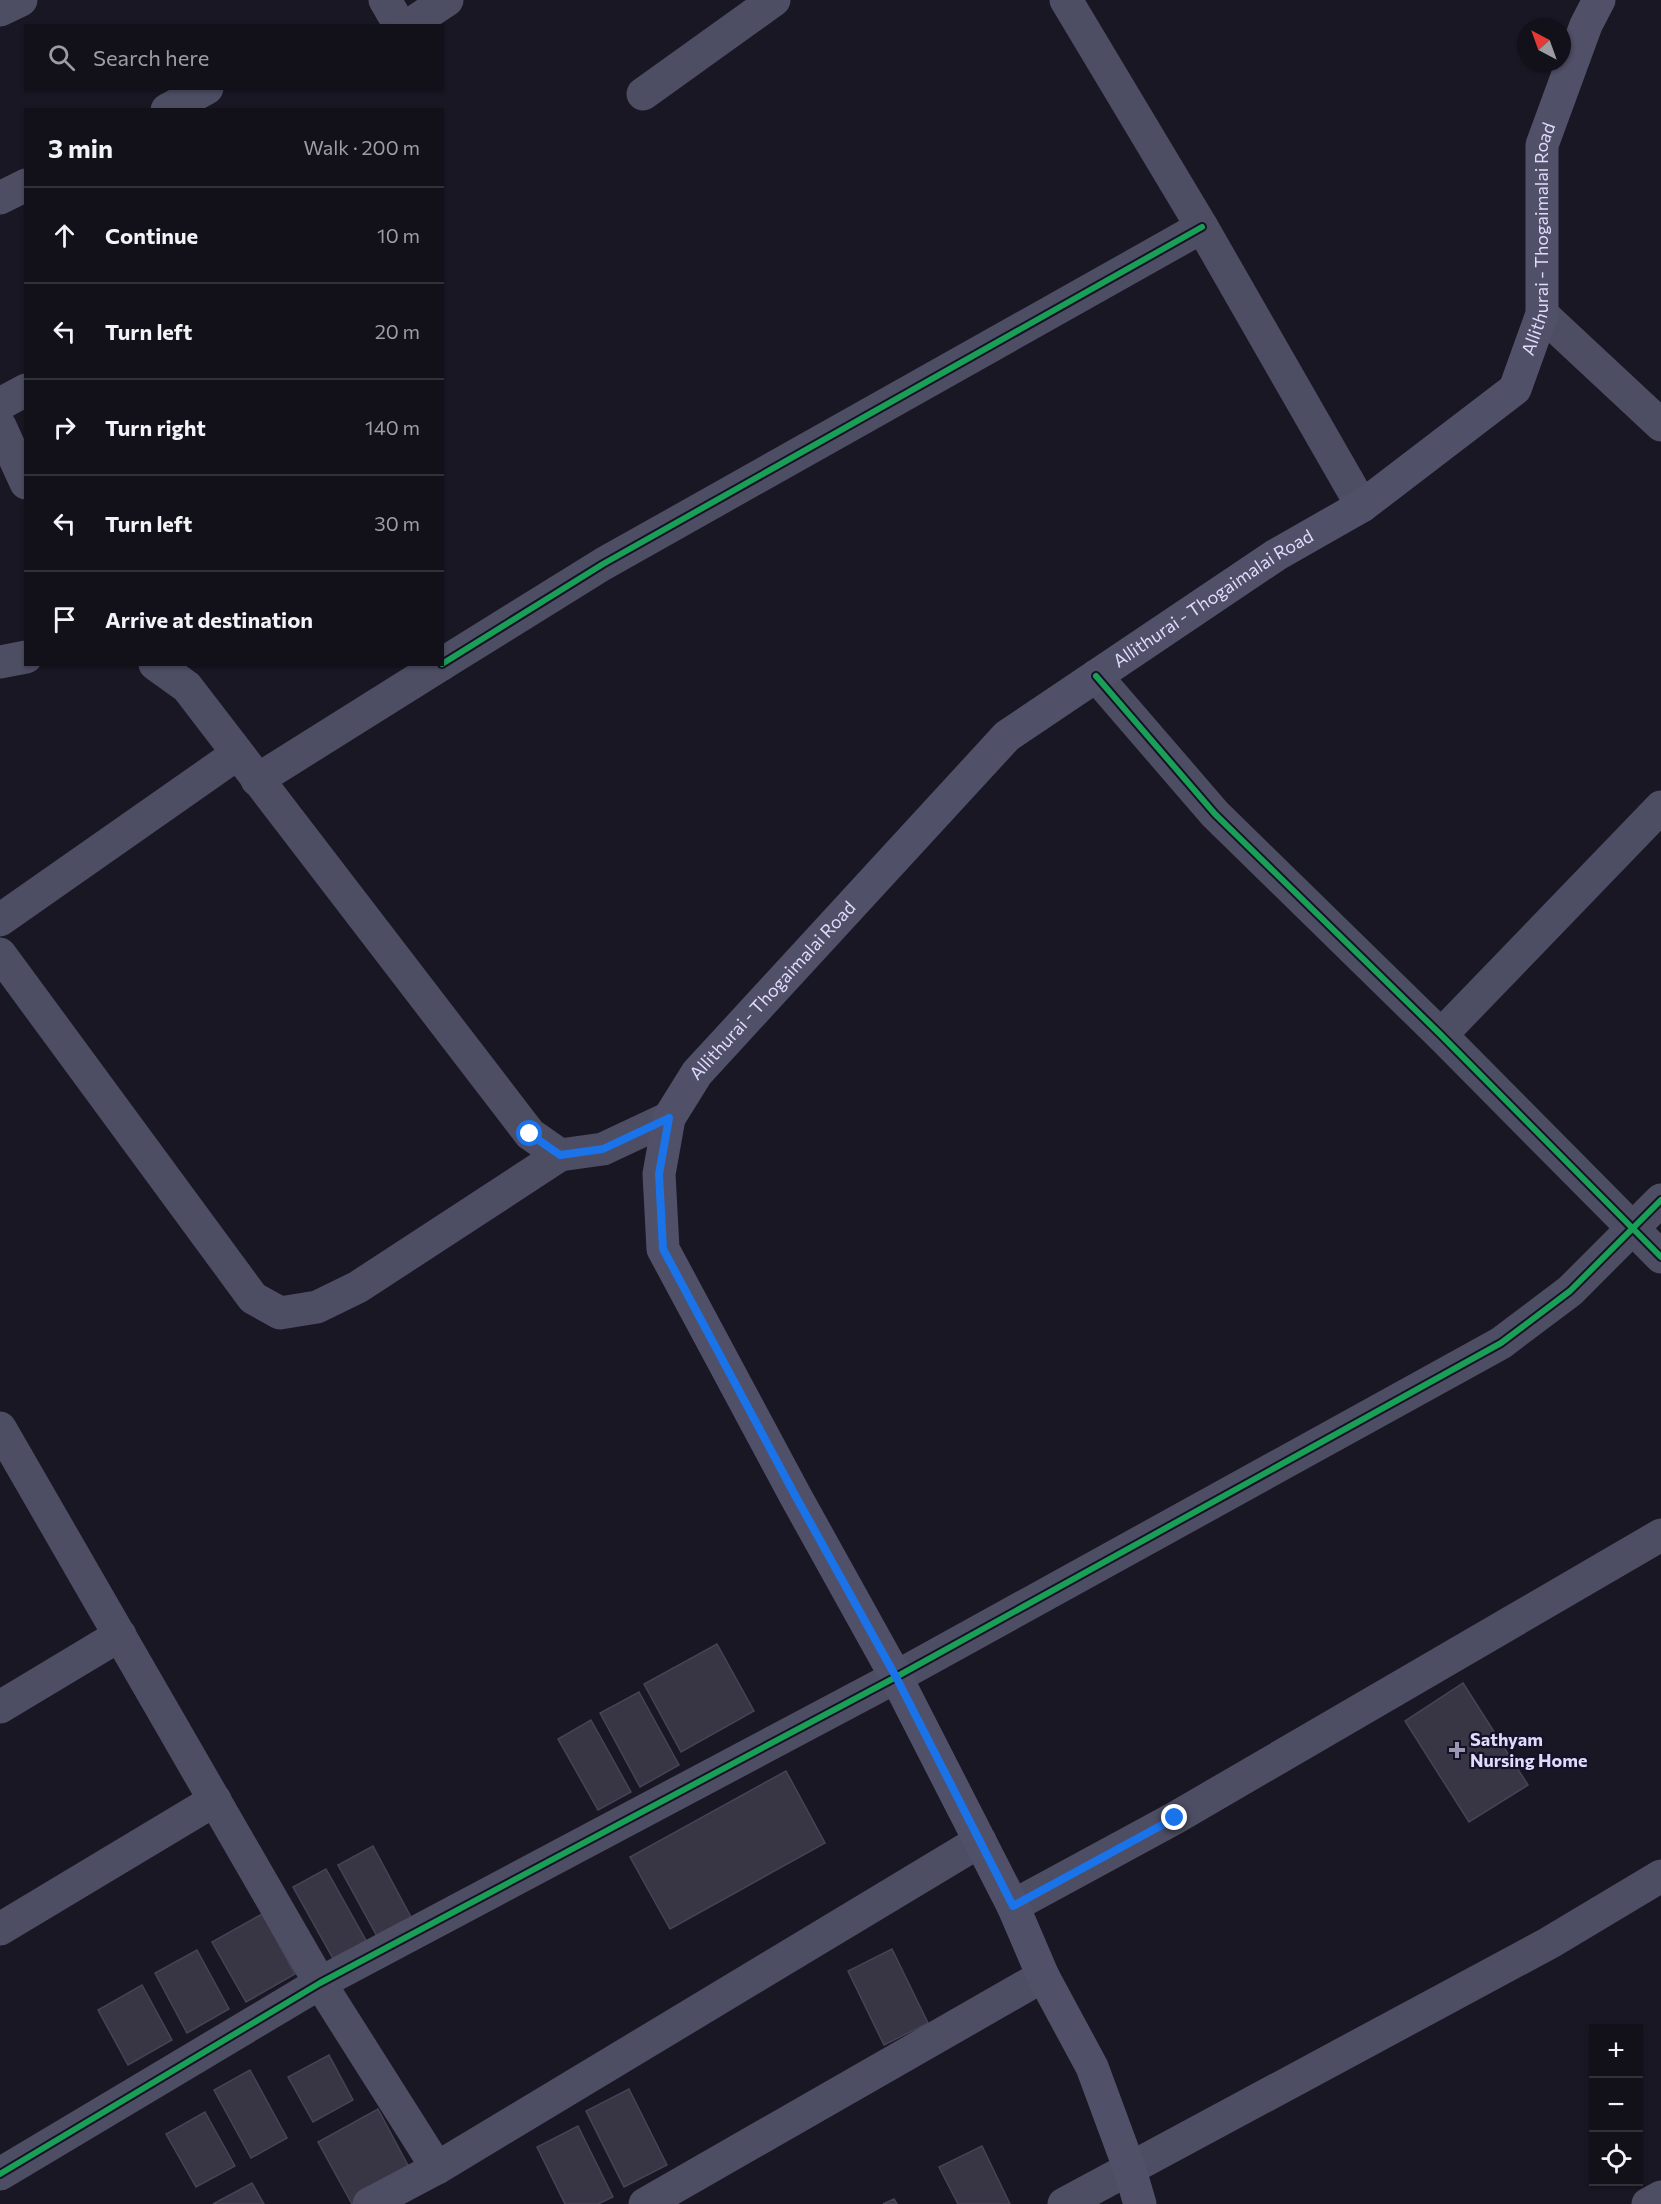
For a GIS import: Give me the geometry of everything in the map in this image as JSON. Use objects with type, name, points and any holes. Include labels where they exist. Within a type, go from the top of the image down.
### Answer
[{"type":"main road","name":"Allithurai - Thogaimalai Road","points":[[1140,2204],[1129,2167],[1092,2067],[1043,1976],[1013,1906],[896,1677],[663,1249],[659,1174],[669,1118],[697,1073],[1007,736],[1276,555],[1362,506],[1515,389],[1542,314],[1542,145],[1586,25],[1599,0]]},
{"type":"street","points":[[0,10],[21,0]]},
{"type":"street","points":[[386,0],[399,24]]},
{"type":"street","points":[[411,24],[447,0]]},
{"type":"street","points":[[644,94],[774,0]]},
{"type":"street","points":[[1066,0],[1202,227],[1362,506]]},
{"type":"street","points":[[171,108],[203,90]]},
{"type":"street","points":[[0,198],[24,186]]},
{"type":"street","points":[[444,663],[603,564],[1202,227]]},
{"type":"street","points":[[1542,314],[1661,425]]},
{"type":"street","points":[[0,404],[24,391]]},
{"type":"street","points":[[0,426],[24,479]]},
{"type":"street","points":[[0,662],[24,657]]},
{"type":"street","points":[[158,666],[187,687],[530,1134],[560,1155]]},
{"type":"street","points":[[257,780],[439,666]]},
{"type":"street","points":[[1096,676],[1215,814],[1441,1035],[1661,1257]]},
{"type":"street","points":[[0,920],[237,754]]},
{"type":"street","points":[[1441,1035],[1661,807]]},
{"type":"street","points":[[0,954],[253,1298],[280,1313],[317,1306],[357,1287],[560,1155],[603,1149],[669,1118]]},
{"type":"street","points":[[0,2174],[320,1983],[896,1677],[1501,1343],[1570,1291],[1633,1231],[1661,1200]]},
{"type":"street","points":[[0,1428],[320,1983],[437,2168]]},
{"type":"street","points":[[1013,1906],[1175,1818],[1661,1535]]},
{"type":"street","points":[[0,1707],[120,1635]]},
{"type":"street","points":[[0,1929],[214,1800]]},
{"type":"street","points":[[369,2204],[437,2168],[980,1841]]},
{"type":"street","points":[[1064,2204],[1549,1943],[1661,1876]]},
{"type":"street","points":[[645,2204],[1043,1976]]},
{"type":"street","points":[[1648,2204],[1661,2198]]},
{"type":"building","points":[[717,1644],[754,1711],[681,1752],[644,1684]]},
{"type":"building","points":[[1463,1683],[1528,1785],[1469,1822],[1405,1721]]},
{"type":"building","points":[[639,1692],[679,1765],[640,1787],[600,1713]]},
{"type":"building","points":[[591,1720],[631,1792],[598,1810],[558,1739]]},
{"type":"building","points":[[786,1771],[825,1843],[670,1929],[630,1857]]},
{"type":"building","points":[[373,1846],[412,1919],[378,1938],[338,1865]]},
{"type":"building","points":[[326,1869],[368,1944],[335,1962],[293,1887]]},
{"type":"building","points":[[262,1914],[295,1974],[246,2002],[212,1942]]},
{"type":"building","points":[[892,1949],[928,2023],[884,2045],[848,1971]]},
{"type":"building","points":[[197,1950],[229,2009],[187,2033],[155,1973]]},
{"type":"building","points":[[142,1985],[172,2040],[128,2065],[98,2010]]},
{"type":"building","points":[[329,2055],[353,2100],[313,2122],[288,2077]]},
{"type":"building","points":[[250,2070],[287,2138],[251,2158],[214,2090]]},
{"type":"building","points":[[629,2089],[667,2165],[624,2187],[586,2111]]},
{"type":"building","points":[[378,2109],[411,2171],[352,2204],[318,2142]]},
{"type":"building","points":[[205,2112],[235,2166],[196,2187],[166,2134]]},
{"type":"building","points":[[578,2126],[613,2197],[598,2204],[565,2204],[537,2147]]},
{"type":"building","points":[[982,2146],[1010,2204],[958,2204],[939,2167]]},
{"type":"building","points":[[252,2183],[264,2204],[213,2204]]},
{"type":"building","points":[[894,2199],[897,2204],[883,2204]]},
{"type":"cycle path","points":[[444,663],[603,564],[1202,227]]},
{"type":"cycle path","points":[[1096,676],[1215,814],[1441,1035],[1661,1257]]},
{"type":"cycle path","points":[[0,2174],[320,1983],[896,1677],[1501,1343],[1570,1291],[1661,1200]]},
{"type":"place","name":"Sathyam Nursing Home","points":[[1457,1750]]},
{"type":"route","points":[[530,1134],[560,1155],[603,1149],[669,1118],[659,1174],[663,1249],[896,1677],[1013,1906],[1175,1818]]}]
